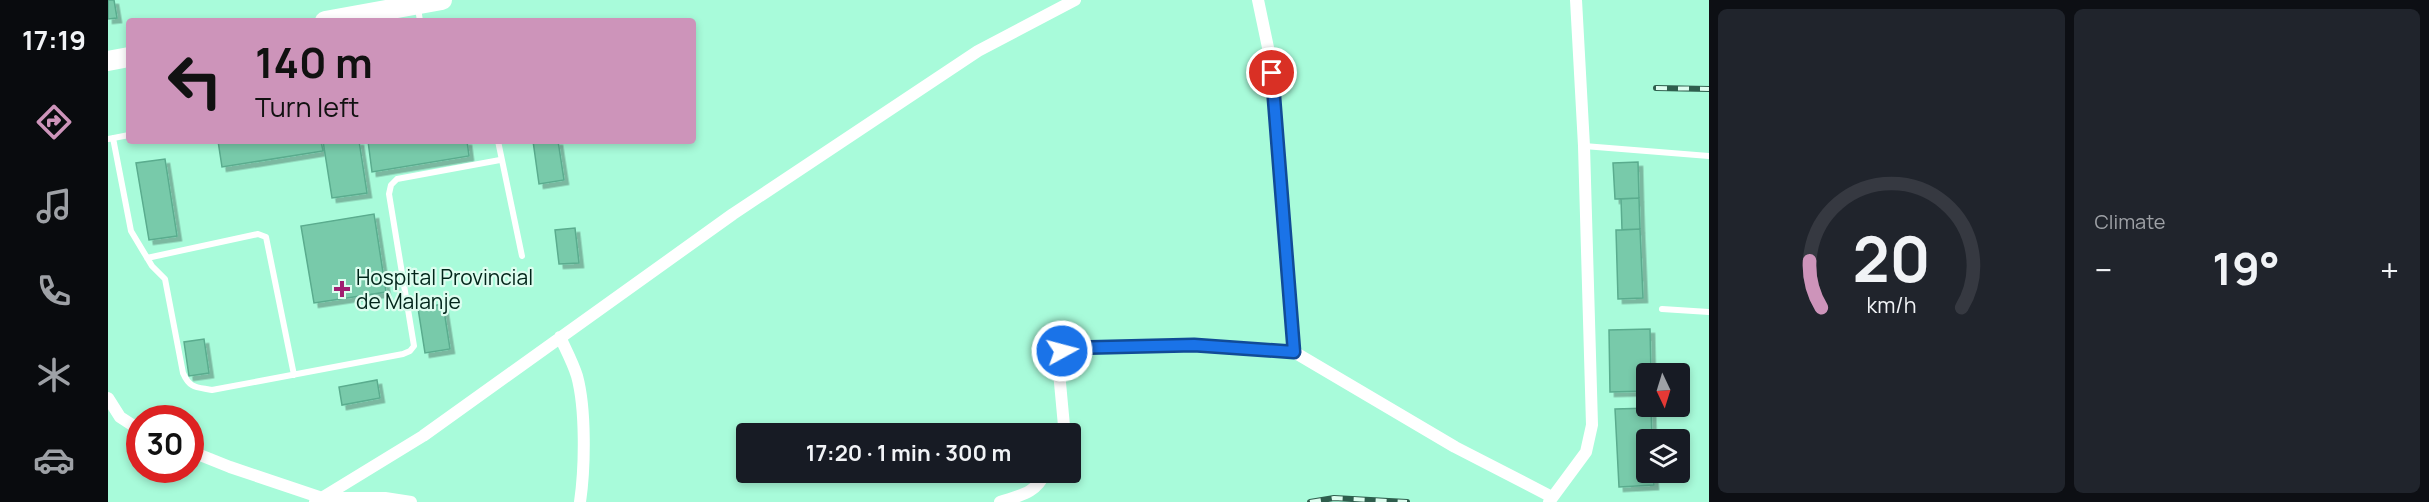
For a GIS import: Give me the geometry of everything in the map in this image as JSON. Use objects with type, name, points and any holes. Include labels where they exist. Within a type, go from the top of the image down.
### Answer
[{"type":"main road","points":[[334,18],[365,7],[409,8],[442,0]]},
{"type":"main road","points":[[108,61],[126,58]]},
{"type":"street","points":[[319,500],[423,436],[734,214],[978,51],[1075,0]]},
{"type":"street","points":[[1258,0],[1270,57],[1294,352]]},
{"type":"street","points":[[1062,423],[1058,361],[1062,351],[1069,348],[1194,345],[1294,352],[1455,447],[1551,500],[1586,452],[1592,425],[1584,146],[1576,0]]},
{"type":"street","points":[[560,338],[580,389],[585,471],[580,502]]},
{"type":"street","points":[[109,404],[126,421]]},
{"type":"street","points":[[204,457],[319,500],[385,498],[411,502]]},
{"type":"street","points":[[1000,502],[1034,490],[1040,483]]},
{"type":"lane","points":[[126,135],[110,138],[131,231],[147,258],[165,279],[183,373],[188,383],[195,387],[212,390],[410,351],[414,346],[389,194],[391,184],[397,179],[500,160]]},
{"type":"lane","points":[[498,144],[522,256]]},
{"type":"lane","points":[[1584,146],[1709,156]]},
{"type":"lane","points":[[147,258],[258,234],[266,237],[294,375]]},
{"type":"lane","points":[[1662,309],[1709,312]]},
{"type":"building","points":[[108,0],[114,0],[117,18],[108,19]]},
{"type":"building","points":[[218,144],[322,144],[323,151],[222,167]]},
{"type":"building","points":[[323,144],[359,144],[367,193],[332,198]]},
{"type":"building","points":[[368,144],[467,144],[469,156],[372,172]]},
{"type":"building","points":[[533,144],[558,144],[564,180],[539,184]]},
{"type":"building","points":[[165,159],[177,236],[149,240],[136,163]]},
{"type":"building","points":[[1638,162],[1639,198],[1615,199],[1613,163]]},
{"type":"building","points":[[1639,198],[1640,229],[1622,230],[1621,199]]},
{"type":"building","points":[[374,214],[386,292],[314,303],[301,226]]},
{"type":"building","points":[[575,228],[579,263],[559,264],[555,230]]},
{"type":"building","points":[[1640,229],[1643,298],[1618,299],[1616,230]]},
{"type":"building","points":[[443,304],[450,349],[425,353],[418,308]]},
{"type":"building","points":[[1650,329],[1651,363],[1636,363],[1636,391],[1610,392],[1609,330]]},
{"type":"building","points":[[204,339],[209,373],[189,376],[184,342]]},
{"type":"building","points":[[377,380],[380,398],[342,405],[339,387]]},
{"type":"building","points":[[1636,408],[1636,417],[1651,417],[1652,429],[1636,429],[1636,483],[1654,483],[1654,485],[1619,487],[1615,409]]},
{"type":"railway","points":[[1656,88],[1709,89]]},
{"type":"railway","points":[[1310,502],[1334,498],[1407,502]]},
{"type":"place","name":"Hospital Provincial de Malanje","points":[[342,289]]},
{"type":"route","points":[[1062,351],[1069,348],[1194,345],[1294,352],[1272,73]]}]
